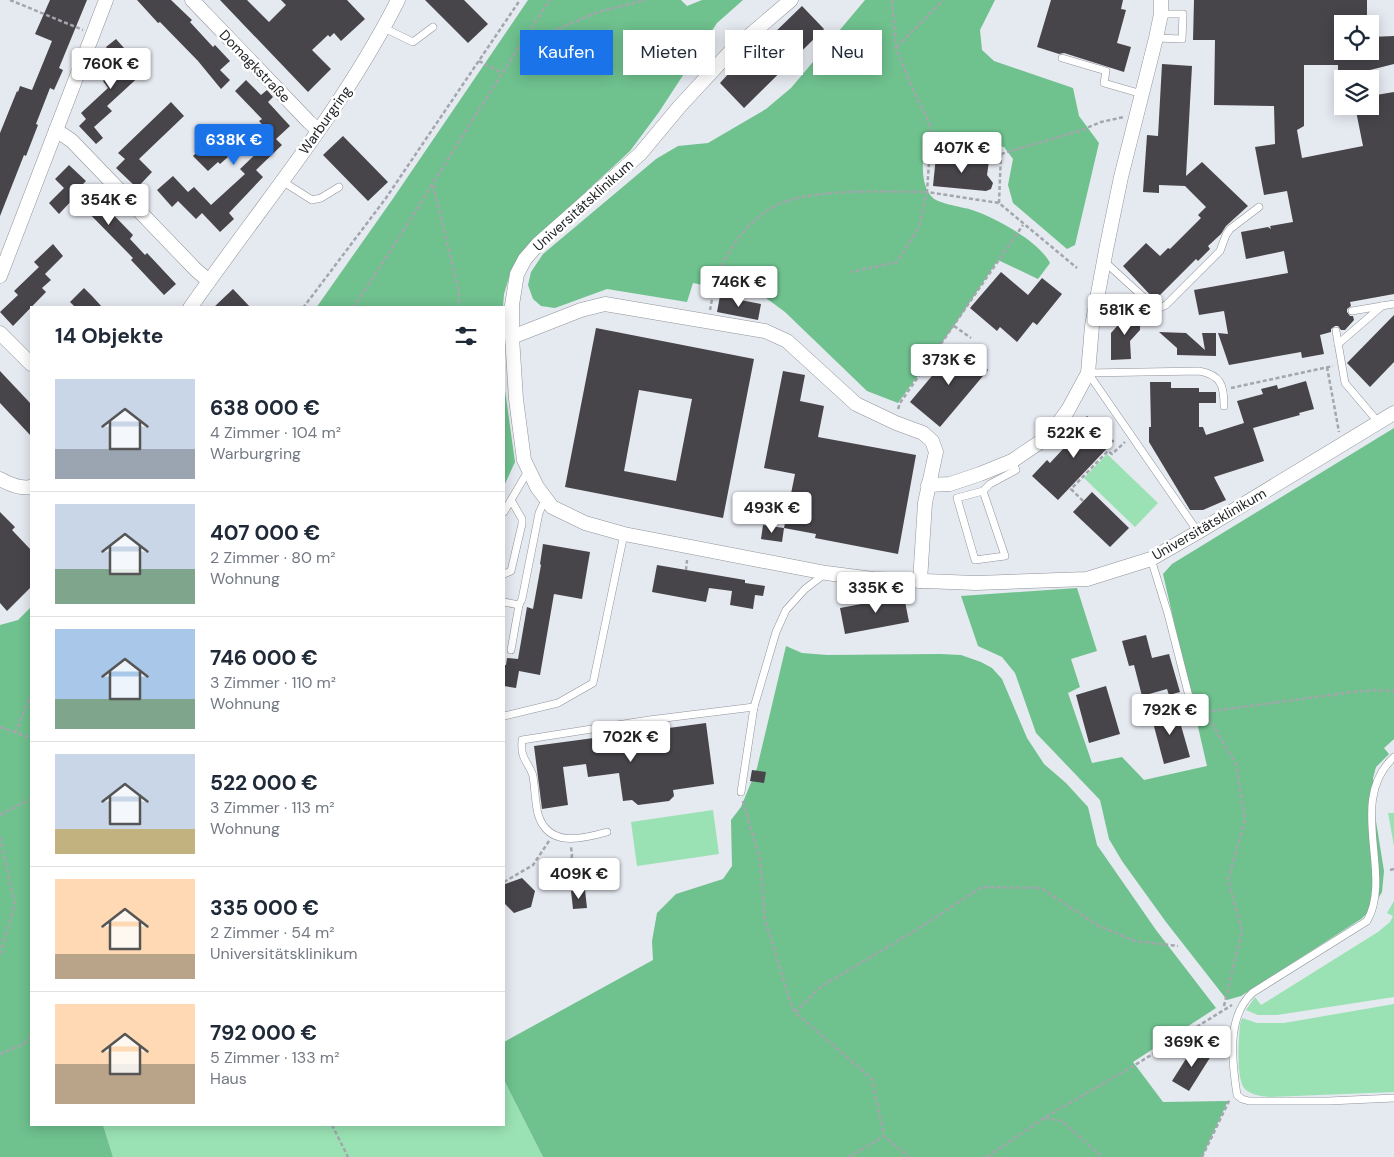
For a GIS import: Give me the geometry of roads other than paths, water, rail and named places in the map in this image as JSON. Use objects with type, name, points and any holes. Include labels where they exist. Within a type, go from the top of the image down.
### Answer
[{"type":"street","points":[[0,276],[106,0]]},
{"type":"street","name":"Domagkstraße","points":[[192,0],[318,130]]},
{"type":"street","name":"Warburgring","points":[[191,306],[282,182],[351,82],[384,28],[398,0]]},
{"type":"street","name":"Universitätsklinikum","points":[[791,0],[730,52],[680,106],[640,154],[538,244],[517,274],[512,305],[512,337],[517,409],[525,476],[552,507],[585,523],[624,534],[826,573],[873,578],[976,583],[1087,579],[1151,559],[1394,413]]},
{"type":"street","points":[[928,485],[950,484],[980,474],[1012,461],[1049,436],[1068,410],[1088,374],[1092,326],[1121,177],[1155,43],[1161,7]]},
{"type":"street","points":[[56,130],[72,141],[196,270],[209,281]]},
{"type":"street","points":[[512,337],[581,310],[605,304],[765,331],[788,341],[856,404],[896,423],[923,433],[932,441],[936,452],[925,503],[920,581]]},
{"type":"street","points":[[0,333],[30,363]]},
{"type":"street","points":[[0,479],[8,484],[25,488],[30,487]]},
{"type":"lane","points":[[1155,43],[1182,39],[1183,14],[1161,7]]},
{"type":"lane","points":[[384,28],[413,42],[433,27]]},
{"type":"lane","points":[[1062,58],[1106,71],[1104,83],[1142,94]]},
{"type":"lane","points":[[282,182],[312,200],[321,198],[339,186]]},
{"type":"lane","points":[[1105,262],[1151,304],[1159,308],[1166,306],[1220,251],[1230,229],[1259,207]]},
{"type":"lane","points":[[1352,311],[1394,304]]},
{"type":"lane","points":[[1338,344],[1382,306]]},
{"type":"lane","points":[[1336,331],[1345,383],[1379,423]]},
{"type":"lane","points":[[1088,374],[1199,371],[1208,373],[1216,377],[1222,385],[1224,406]]},
{"type":"lane","points":[[1088,374],[1198,532]]},
{"type":"lane","points":[[983,491],[1005,556],[975,560],[956,498],[983,491],[990,484],[1016,470],[1012,461]]},
{"type":"lane","points":[[505,510],[525,476]]},
{"type":"lane","points":[[505,574],[511,571],[522,524],[522,519],[511,500]]},
{"type":"lane","points":[[510,650],[539,513],[545,500]]},
{"type":"lane","points":[[505,716],[558,703],[593,683],[624,534]]},
{"type":"lane","points":[[1151,559],[1168,614],[1193,712]]},
{"type":"lane","points":[[741,792],[754,706],[776,632],[786,610],[805,589],[826,573]]},
{"type":"lane","points":[[505,602],[518,605]]},
{"type":"lane","points":[[607,832],[571,840],[553,834],[542,822],[538,813],[532,774],[522,753],[522,740],[754,706]]},
{"type":"lane","points":[[1380,806],[1378,781],[1381,773],[1394,757]]},
{"type":"lane","points":[[1380,910],[1368,921],[1246,998],[1242,1003],[1233,1037],[1233,1064],[1237,1095],[1248,1101],[1329,1101],[1394,1098]]}]
